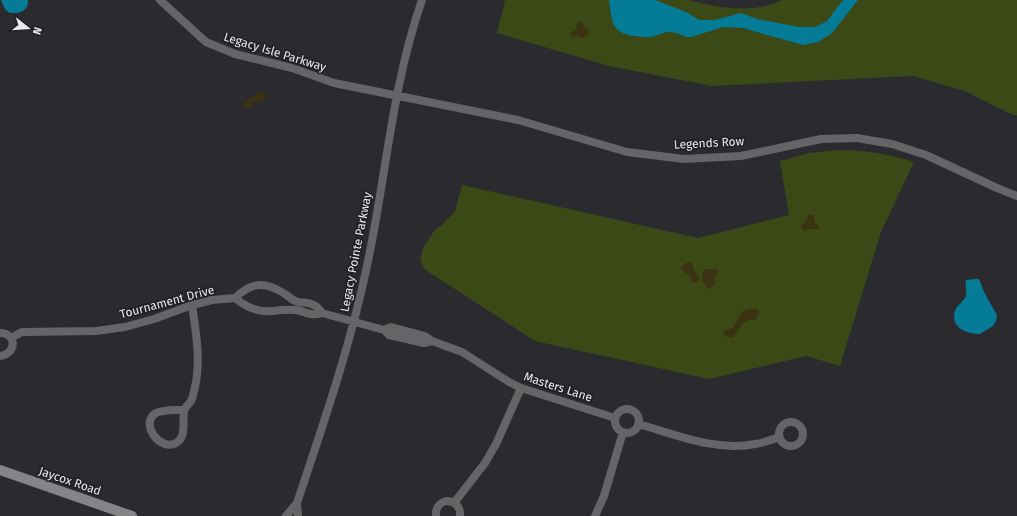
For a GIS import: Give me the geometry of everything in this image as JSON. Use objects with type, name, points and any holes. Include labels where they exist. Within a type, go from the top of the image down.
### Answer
[{"type":"street","name":"Legacy Isle Parkway","points":[[160,0],[206,42],[235,54],[292,68],[334,83],[398,95]]},
{"type":"street","name":"Legacy Pointe Parkway","points":[[286,516],[297,503],[341,371],[355,322],[368,264],[398,95],[412,34],[422,0]]},
{"type":"street","name":"Legends Row","points":[[398,95],[518,120],[627,152],[684,159],[741,156],[821,139],[857,138],[892,144],[926,155],[1017,196]]},
{"type":"street","name":"Tournament Drive","points":[[11,338],[22,332],[96,331],[125,327],[154,319],[192,305],[212,300],[235,298],[243,290],[253,286],[263,285],[275,288],[298,306]]},
{"type":"street","name":"Tournament Drive","points":[[235,298],[244,306],[259,311],[272,312],[308,303],[319,307],[322,313],[355,322]]},
{"type":"street","points":[[184,410],[168,411],[156,414],[151,419],[149,426],[154,437],[158,441],[170,445],[181,439],[184,425],[184,410],[192,400],[198,366],[192,305]]},
{"type":"street","name":"Masters Lane","points":[[355,322],[384,330],[391,327],[407,335],[425,336],[432,342],[462,352],[521,388],[615,418]]},
{"type":"street","points":[[0,333],[8,335],[13,343],[10,352],[6,355],[0,356]]},
{"type":"street","points":[[454,503],[485,463],[496,444],[521,388]]},
{"type":"street","points":[[627,409],[635,413],[638,424],[634,430],[630,432],[623,432],[616,425],[615,418],[620,412],[627,409]]},
{"type":"street","points":[[638,424],[693,440],[713,444],[754,444],[779,438]]},
{"type":"street","points":[[595,516],[604,496],[623,432]]},
{"type":"street","name":"Jaycox Road","points":[[0,470],[132,516]]},
{"type":"street","points":[[436,516],[437,508],[444,501],[454,503],[460,509],[460,516]]},
{"type":"street","name":"Legacy Pointe Parkway","points":[[297,503],[298,516]]},
{"type":"green space","points":[[505,0],[689,0],[724,7],[748,8],[759,7],[782,0],[1017,0],[1017,115],[1013,115],[965,91],[913,76],[712,86],[609,66],[497,33]]},
{"type":"green space","points":[[839,150],[877,153],[914,162],[881,232],[840,366],[806,356],[709,379],[535,341],[424,269],[420,259],[423,248],[434,231],[455,211],[462,185],[698,238],[789,215],[780,161],[809,153]]},
{"type":"sand","points":[[581,21],[584,27],[588,29],[588,35],[583,38],[577,36],[572,37],[572,32],[576,30],[577,24]]},
{"type":"sand","points":[[261,92],[266,95],[265,100],[253,102],[249,109],[243,107],[245,102]]},
{"type":"sand","points":[[809,214],[814,215],[814,222],[819,227],[818,229],[804,231],[801,226],[806,221]]},
{"type":"sand","points":[[688,262],[691,262],[693,265],[699,280],[695,283],[692,282],[689,275],[682,270],[681,267]]},
{"type":"sand","points":[[705,269],[716,269],[718,272],[715,277],[715,284],[709,289],[705,286],[703,281],[703,271]]},
{"type":"sand","points":[[748,309],[759,310],[758,317],[745,322],[733,338],[727,337],[723,333],[724,331],[733,328],[742,312]]},
{"type":"water","points":[[1,0],[28,0],[28,4],[21,12],[11,13],[5,9]]},
{"type":"water","points":[[609,0],[655,0],[686,12],[699,20],[715,20],[741,13],[757,19],[799,27],[816,27],[827,21],[843,0],[858,0],[832,33],[818,42],[803,45],[743,28],[723,27],[691,37],[670,32],[648,37],[634,36],[620,32],[616,28],[612,19]]},
{"type":"water","points":[[979,279],[985,294],[997,315],[993,326],[980,334],[970,333],[961,329],[957,326],[954,317],[956,309],[966,296],[966,280]]}]
